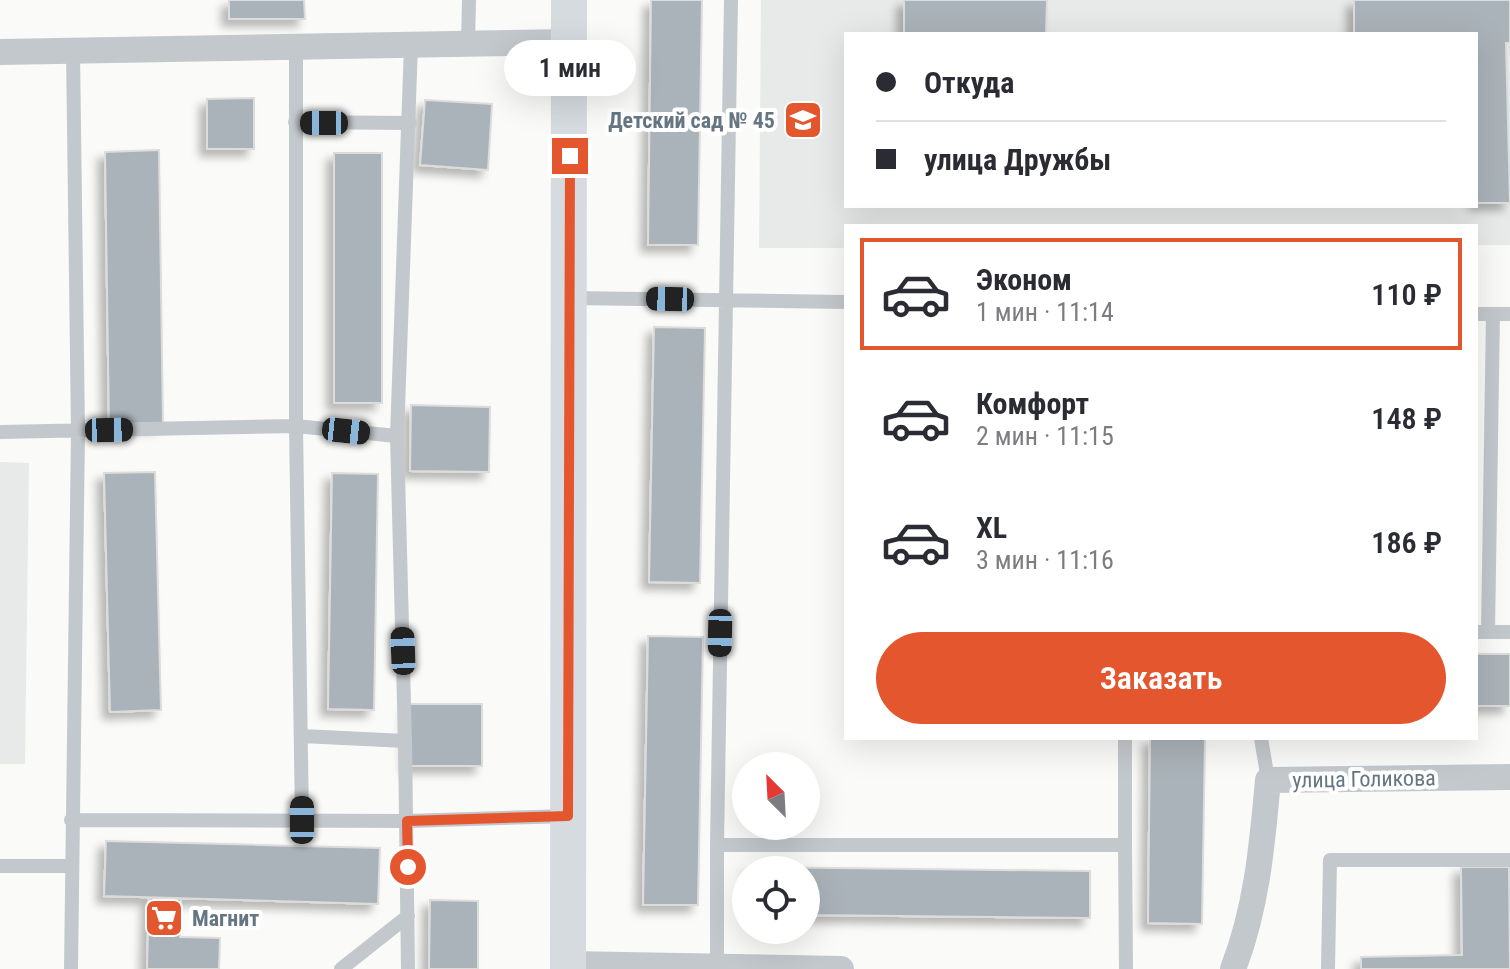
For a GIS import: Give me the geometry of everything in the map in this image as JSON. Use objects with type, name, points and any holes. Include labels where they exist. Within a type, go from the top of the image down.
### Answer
[{"type":"main road","points":[[568,966],[569,0]]},
{"type":"street","points":[[0,52],[569,42]]},
{"type":"street","name":"улица Голикова","points":[[1233,969],[1249,929],[1260,874],[1268,780],[1510,777]]},
{"type":"street","points":[[568,966],[841,969]]},
{"type":"lane","points":[[468,44],[469,0]]},
{"type":"lane","points":[[717,968],[731,0]]},
{"type":"lane","points":[[408,969],[397,436],[411,45]]},
{"type":"lane","points":[[296,47],[296,426],[302,820]]},
{"type":"lane","points":[[71,969],[78,431],[73,50]]},
{"type":"lane","points":[[295,122],[410,123]]},
{"type":"lane","points":[[571,298],[844,302]]},
{"type":"lane","points":[[1478,314],[1510,314]]},
{"type":"lane","points":[[1493,314],[1482,632],[1510,632]]},
{"type":"lane","points":[[0,432],[296,426],[397,436]]},
{"type":"lane","points":[[302,736],[405,741]]},
{"type":"lane","points":[[1125,740],[1126,969]]},
{"type":"lane","points":[[1261,740],[1268,780]]},
{"type":"lane","points":[[71,820],[407,821],[568,816]]},
{"type":"lane","points":[[717,845],[1125,845]]},
{"type":"lane","points":[[1328,969],[1330,860],[1510,860]]},
{"type":"lane","points":[[0,866],[71,866]]},
{"type":"lane","points":[[341,969],[408,916]]},
{"type":"shaded area","points":[[761,0],[1510,0],[1510,245],[1478,245],[1478,224],[844,224],[844,248],[759,248]]},
{"type":"shaded area","points":[[0,462],[29,463],[25,764],[0,764]]},
{"type":"building","points":[[229,0],[304,0],[305,19],[229,19]]},
{"type":"building","points":[[651,0],[702,0],[698,245],[648,245]]},
{"type":"building","points":[[904,0],[1047,0],[1046,32],[904,32]]},
{"type":"building","points":[[1354,0],[1510,0],[1510,43],[1506,43],[1510,203],[1478,203],[1478,32],[1354,32]]},
{"type":"building","points":[[254,98],[254,149],[207,149],[207,99]]},
{"type":"building","points":[[425,100],[492,104],[488,170],[420,165]]},
{"type":"building","points":[[159,150],[163,425],[109,426],[105,152]]},
{"type":"building","points":[[334,153],[382,153],[382,403],[334,403]]},
{"type":"building","points":[[654,327],[705,328],[700,583],[649,582]]},
{"type":"building","points":[[411,405],[490,407],[489,472],[410,471]]},
{"type":"building","points":[[155,472],[161,710],[110,712],[104,473]]},
{"type":"building","points":[[332,473],[378,474],[374,710],[328,709]]},
{"type":"building","points":[[648,636],[703,637],[698,905],[643,905]]},
{"type":"building","points":[[1478,654],[1510,654],[1510,706],[1478,706]]},
{"type":"building","points":[[409,704],[482,704],[482,766],[409,766]]},
{"type":"building","points":[[1150,740],[1205,740],[1202,924],[1148,923]]},
{"type":"building","points":[[106,841],[380,848],[378,904],[104,896]]},
{"type":"building","points":[[1461,867],[1509,867],[1510,969],[1361,969],[1361,957],[1462,955]]},
{"type":"building","points":[[820,868],[1090,871],[1090,918],[820,915]]},
{"type":"building","name":"Магнит","points":[[149,898],[181,899],[180,937],[220,938],[219,969],[147,969]]},
{"type":"building","points":[[430,900],[478,901],[478,969],[429,969]]},
{"type":"place","name":"Детский сад № 45","points":[[803,120]]},
{"type":"place","name":"Магнит","points":[[164,918]]},
{"type":"route","points":[[408,867],[407,821],[568,816],[570,156]]}]
